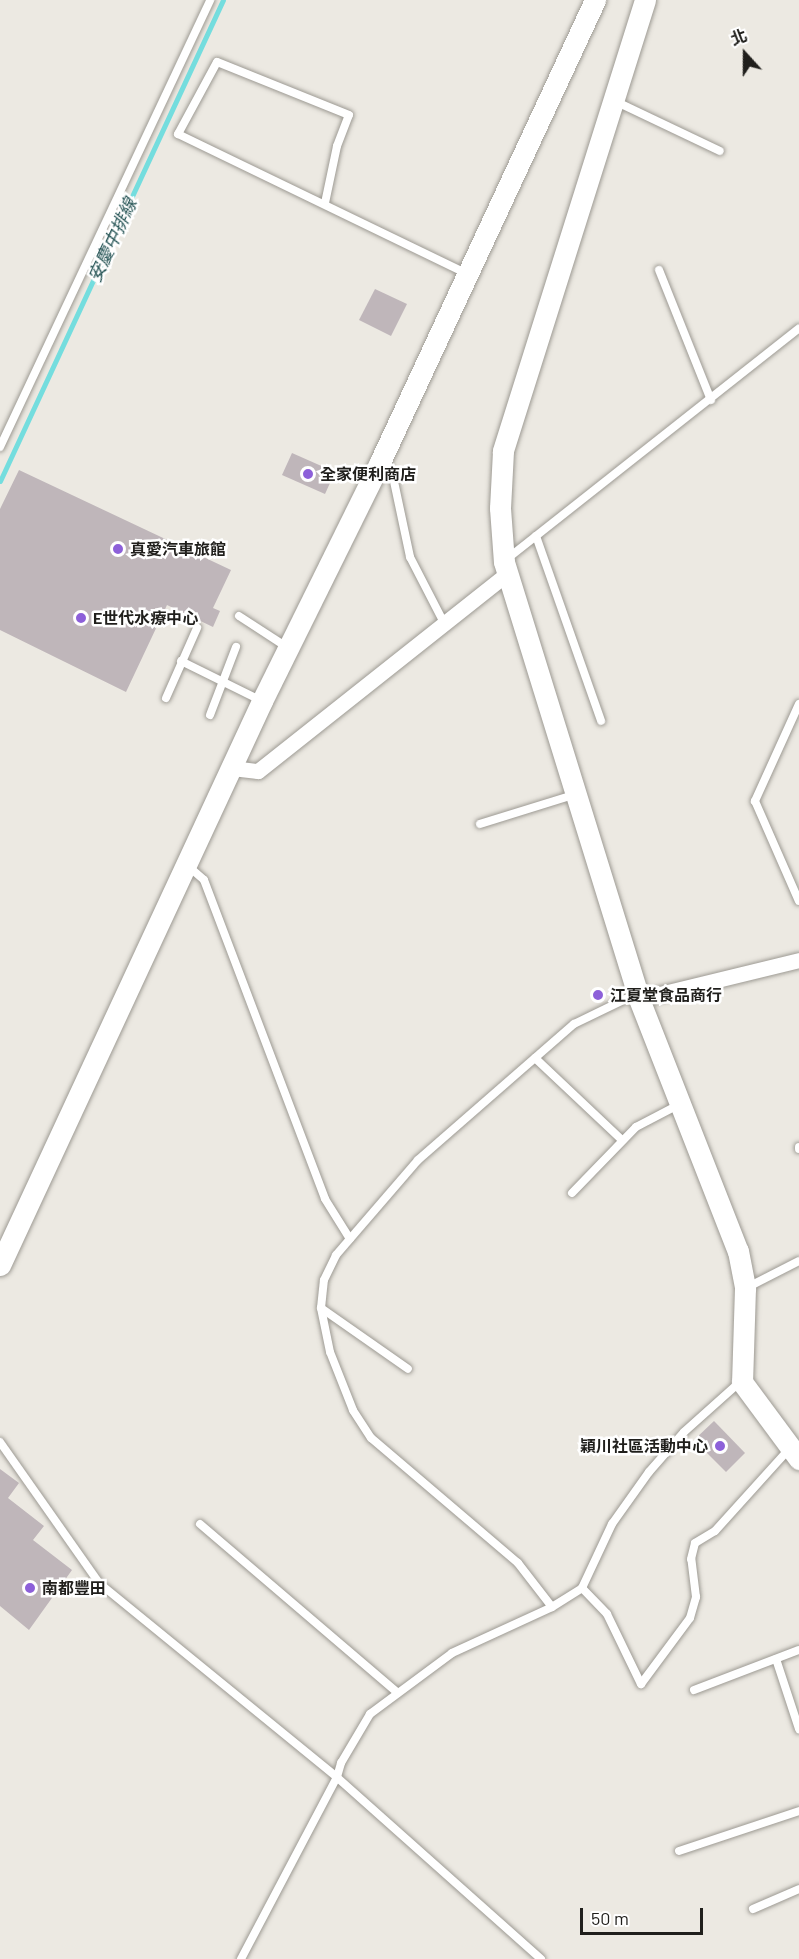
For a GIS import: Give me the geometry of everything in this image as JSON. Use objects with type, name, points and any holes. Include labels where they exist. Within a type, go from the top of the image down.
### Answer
[{"type":"street","points":[[0,1265],[262,701],[469,275],[595,0]]},
{"type":"street","points":[[645,0],[611,99],[502,451],[500,508],[506,567],[638,996],[738,1251],[745,1288],[742,1380],[795,1453]]},
{"type":"street","points":[[232,768],[258,771],[444,623],[506,567]]},
{"type":"street","points":[[638,996],[799,960]]},
{"type":"lane","points":[[0,447],[210,0]]},
{"type":"lane","points":[[325,203],[337,146],[348,116],[217,62],[178,134],[325,203],[469,275]]},
{"type":"lane","points":[[611,99],[720,151]]},
{"type":"lane","points":[[659,270],[711,400]]},
{"type":"lane","points":[[506,567],[536,536],[711,400],[799,328]]},
{"type":"lane","points":[[380,462],[392,472],[410,557],[444,623]]},
{"type":"lane","points":[[536,536],[601,721]]},
{"type":"lane","points":[[239,616],[289,649]]},
{"type":"lane","points":[[166,698],[197,628]]},
{"type":"lane","points":[[210,715],[236,646]]},
{"type":"lane","points":[[181,661],[262,701]]},
{"type":"lane","points":[[799,704],[755,801],[799,901]]},
{"type":"lane","points":[[480,824],[575,794]]},
{"type":"lane","points":[[186,865],[204,880],[326,1199],[350,1239]]},
{"type":"lane","points":[[552,1607],[518,1563],[371,1438],[353,1410],[330,1352],[321,1308],[324,1280],[336,1255],[418,1160],[574,1024],[638,996]]},
{"type":"lane","points":[[535,1058],[621,1140]]},
{"type":"lane","points":[[572,1193],[636,1127],[681,1104]]},
{"type":"lane","points":[[745,1288],[799,1261]]},
{"type":"lane","points":[[321,1308],[408,1369]]},
{"type":"lane","points":[[241,1959],[337,1777],[341,1763],[370,1714],[452,1653],[552,1607],[582,1588],[612,1524],[649,1472],[684,1432],[742,1380]]},
{"type":"lane","points":[[0,1442],[99,1583],[337,1777],[541,1959]]},
{"type":"lane","points":[[582,1588],[607,1614],[641,1684],[690,1618],[696,1597],[691,1559],[695,1543],[715,1531],[795,1453]]},
{"type":"lane","points":[[200,1524],[398,1693]]},
{"type":"lane","points":[[694,1690],[799,1650]]},
{"type":"lane","points":[[776,1659],[799,1729]]},
{"type":"lane","points":[[679,1851],[799,1811]]},
{"type":"lane","points":[[753,1909],[799,1889]]},
{"type":"building","points":[[375,289],[407,304],[391,336],[359,320]]},
{"type":"building","name":"全家便利商店","points":[[292,453],[335,472],[325,494],[282,475]]},
{"type":"building","points":[[19,470],[231,570],[213,608],[220,611],[213,627],[167,605],[126,692],[0,630],[0,509]]},
{"type":"building","name":"穎川社區活動中心","points":[[714,1421],[745,1453],[726,1472],[694,1440]]},
{"type":"building","name":"南都豐田","points":[[0,1469],[19,1483],[8,1498],[44,1526],[33,1540],[72,1570],[29,1630],[0,1606]]},
{"type":"waterway","name":"安慶中排線","points":[[0,481],[223,0]]},
{"type":"place","name":"全家便利商店","points":[[308,474]]},
{"type":"place","name":"真愛汽車旅館","points":[[118,549]]},
{"type":"place","name":"E世代水療中心","points":[[81,618]]},
{"type":"place","name":"江夏堂食品商行","points":[[598,995]]},
{"type":"place","name":"穎川社區活動中心","points":[[720,1446]]},
{"type":"place","name":"南都豐田","points":[[30,1588]]}]
